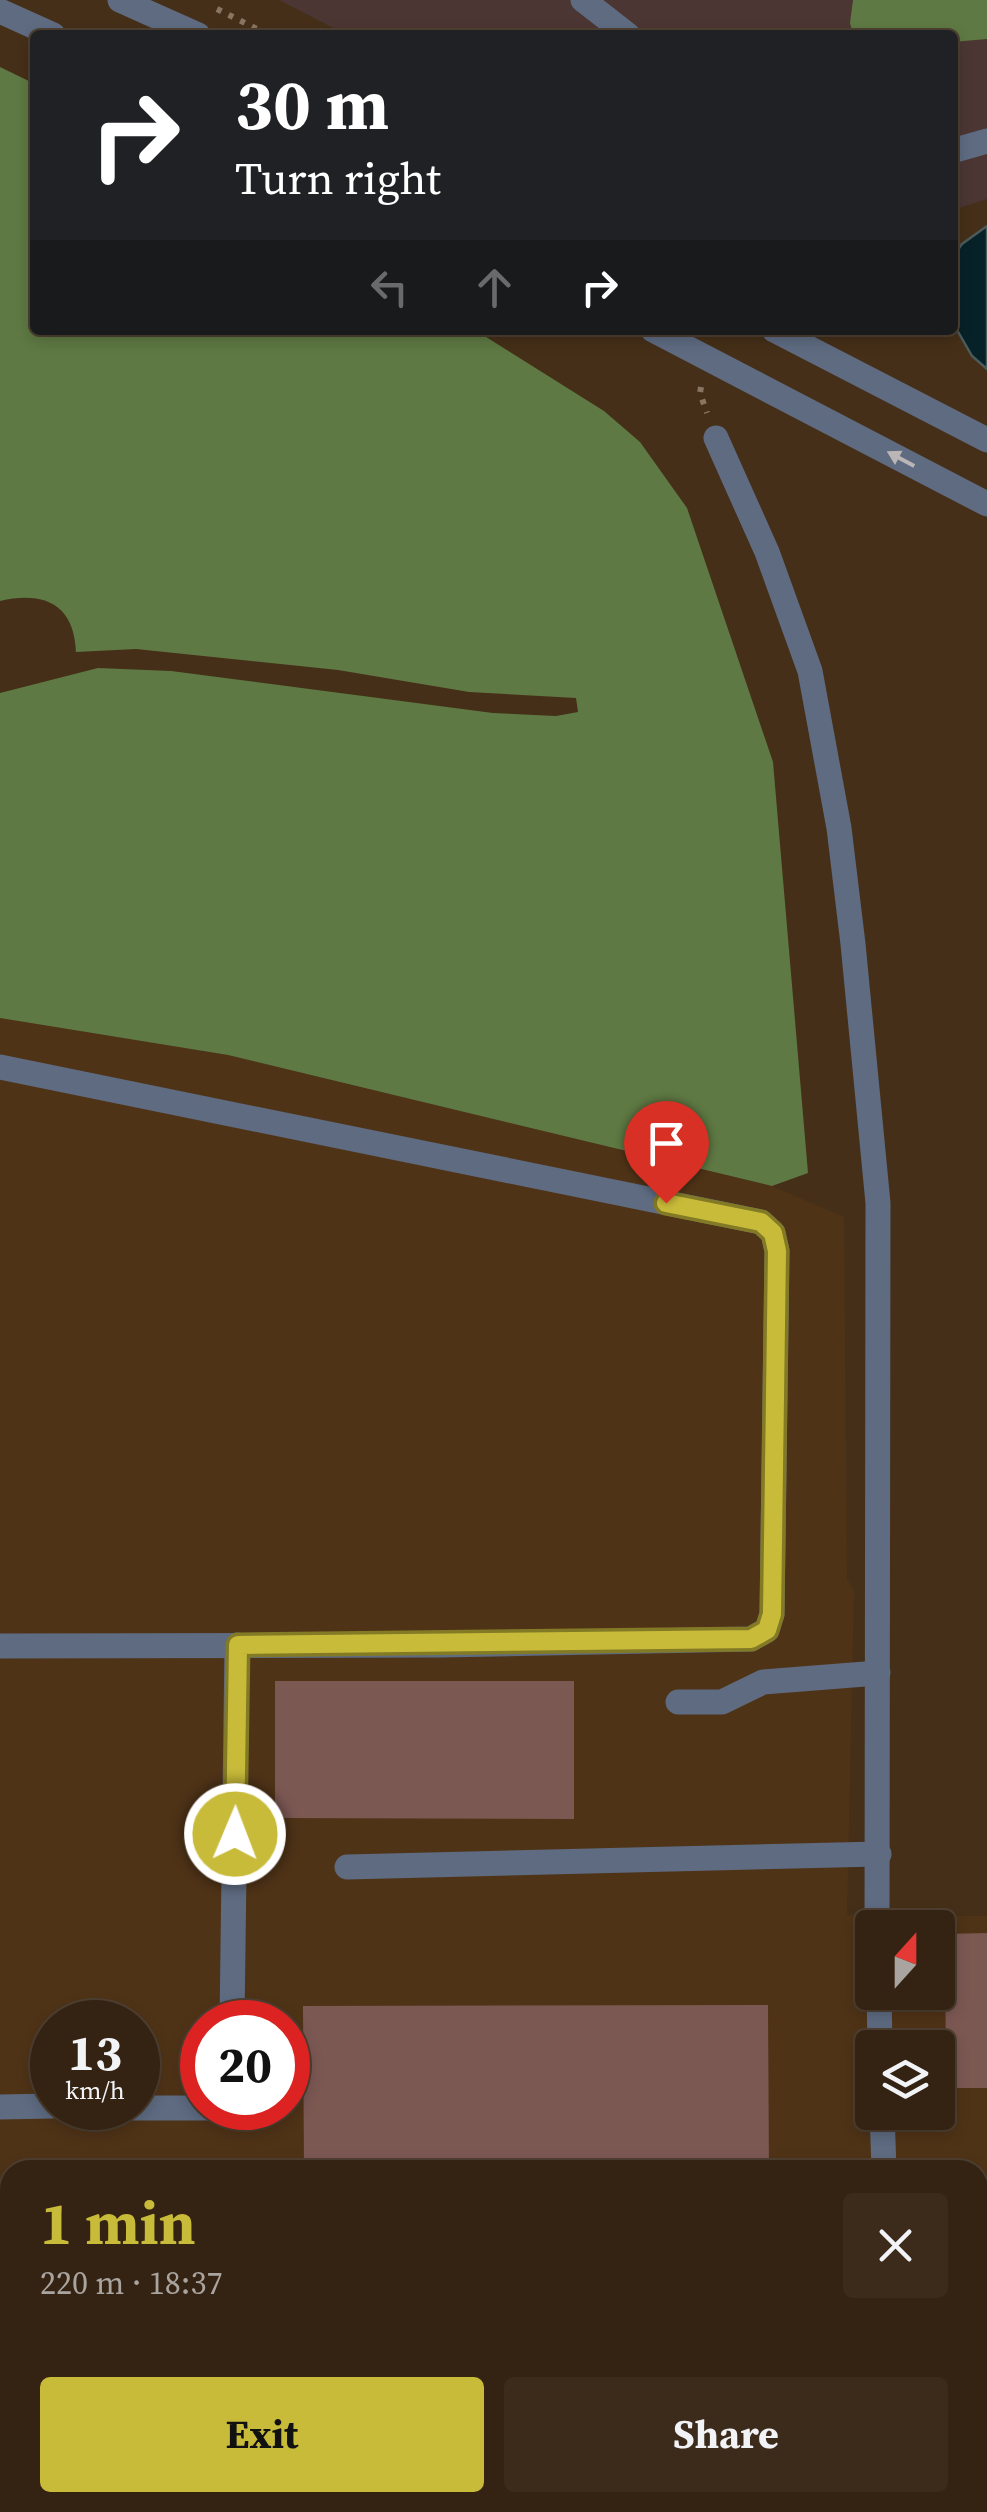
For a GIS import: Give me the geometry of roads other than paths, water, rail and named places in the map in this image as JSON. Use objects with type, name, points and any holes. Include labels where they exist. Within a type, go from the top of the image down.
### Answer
[{"type":"street","points":[[120,0],[187,30]]},
{"type":"street","points":[[583,0],[622,30]]},
{"type":"street","points":[[0,11],[42,30]]},
{"type":"street","points":[[958,149],[987,141]]},
{"type":"street","points":[[664,335],[987,504]]},
{"type":"street","points":[[784,335],[987,440]]},
{"type":"street","points":[[716,438],[767,552],[810,670],[839,828],[878,1202],[878,1910]]},
{"type":"street","points":[[0,1068],[761,1222],[773,1233],[777,1251],[772,1614],[767,1630],[751,1639],[0,1646]]},
{"type":"street","points":[[232,2000],[238,1645]]},
{"type":"street","points":[[678,1702],[722,1702],[763,1682],[878,1673]]},
{"type":"street","points":[[347,1867],[878,1854]]},
{"type":"street","points":[[0,2108],[30,2107]]},
{"type":"street","points":[[883,2130],[884,2160]]},
{"type":"water","points":[[987,226],[987,369],[972,356],[958,332],[958,250]]}]
